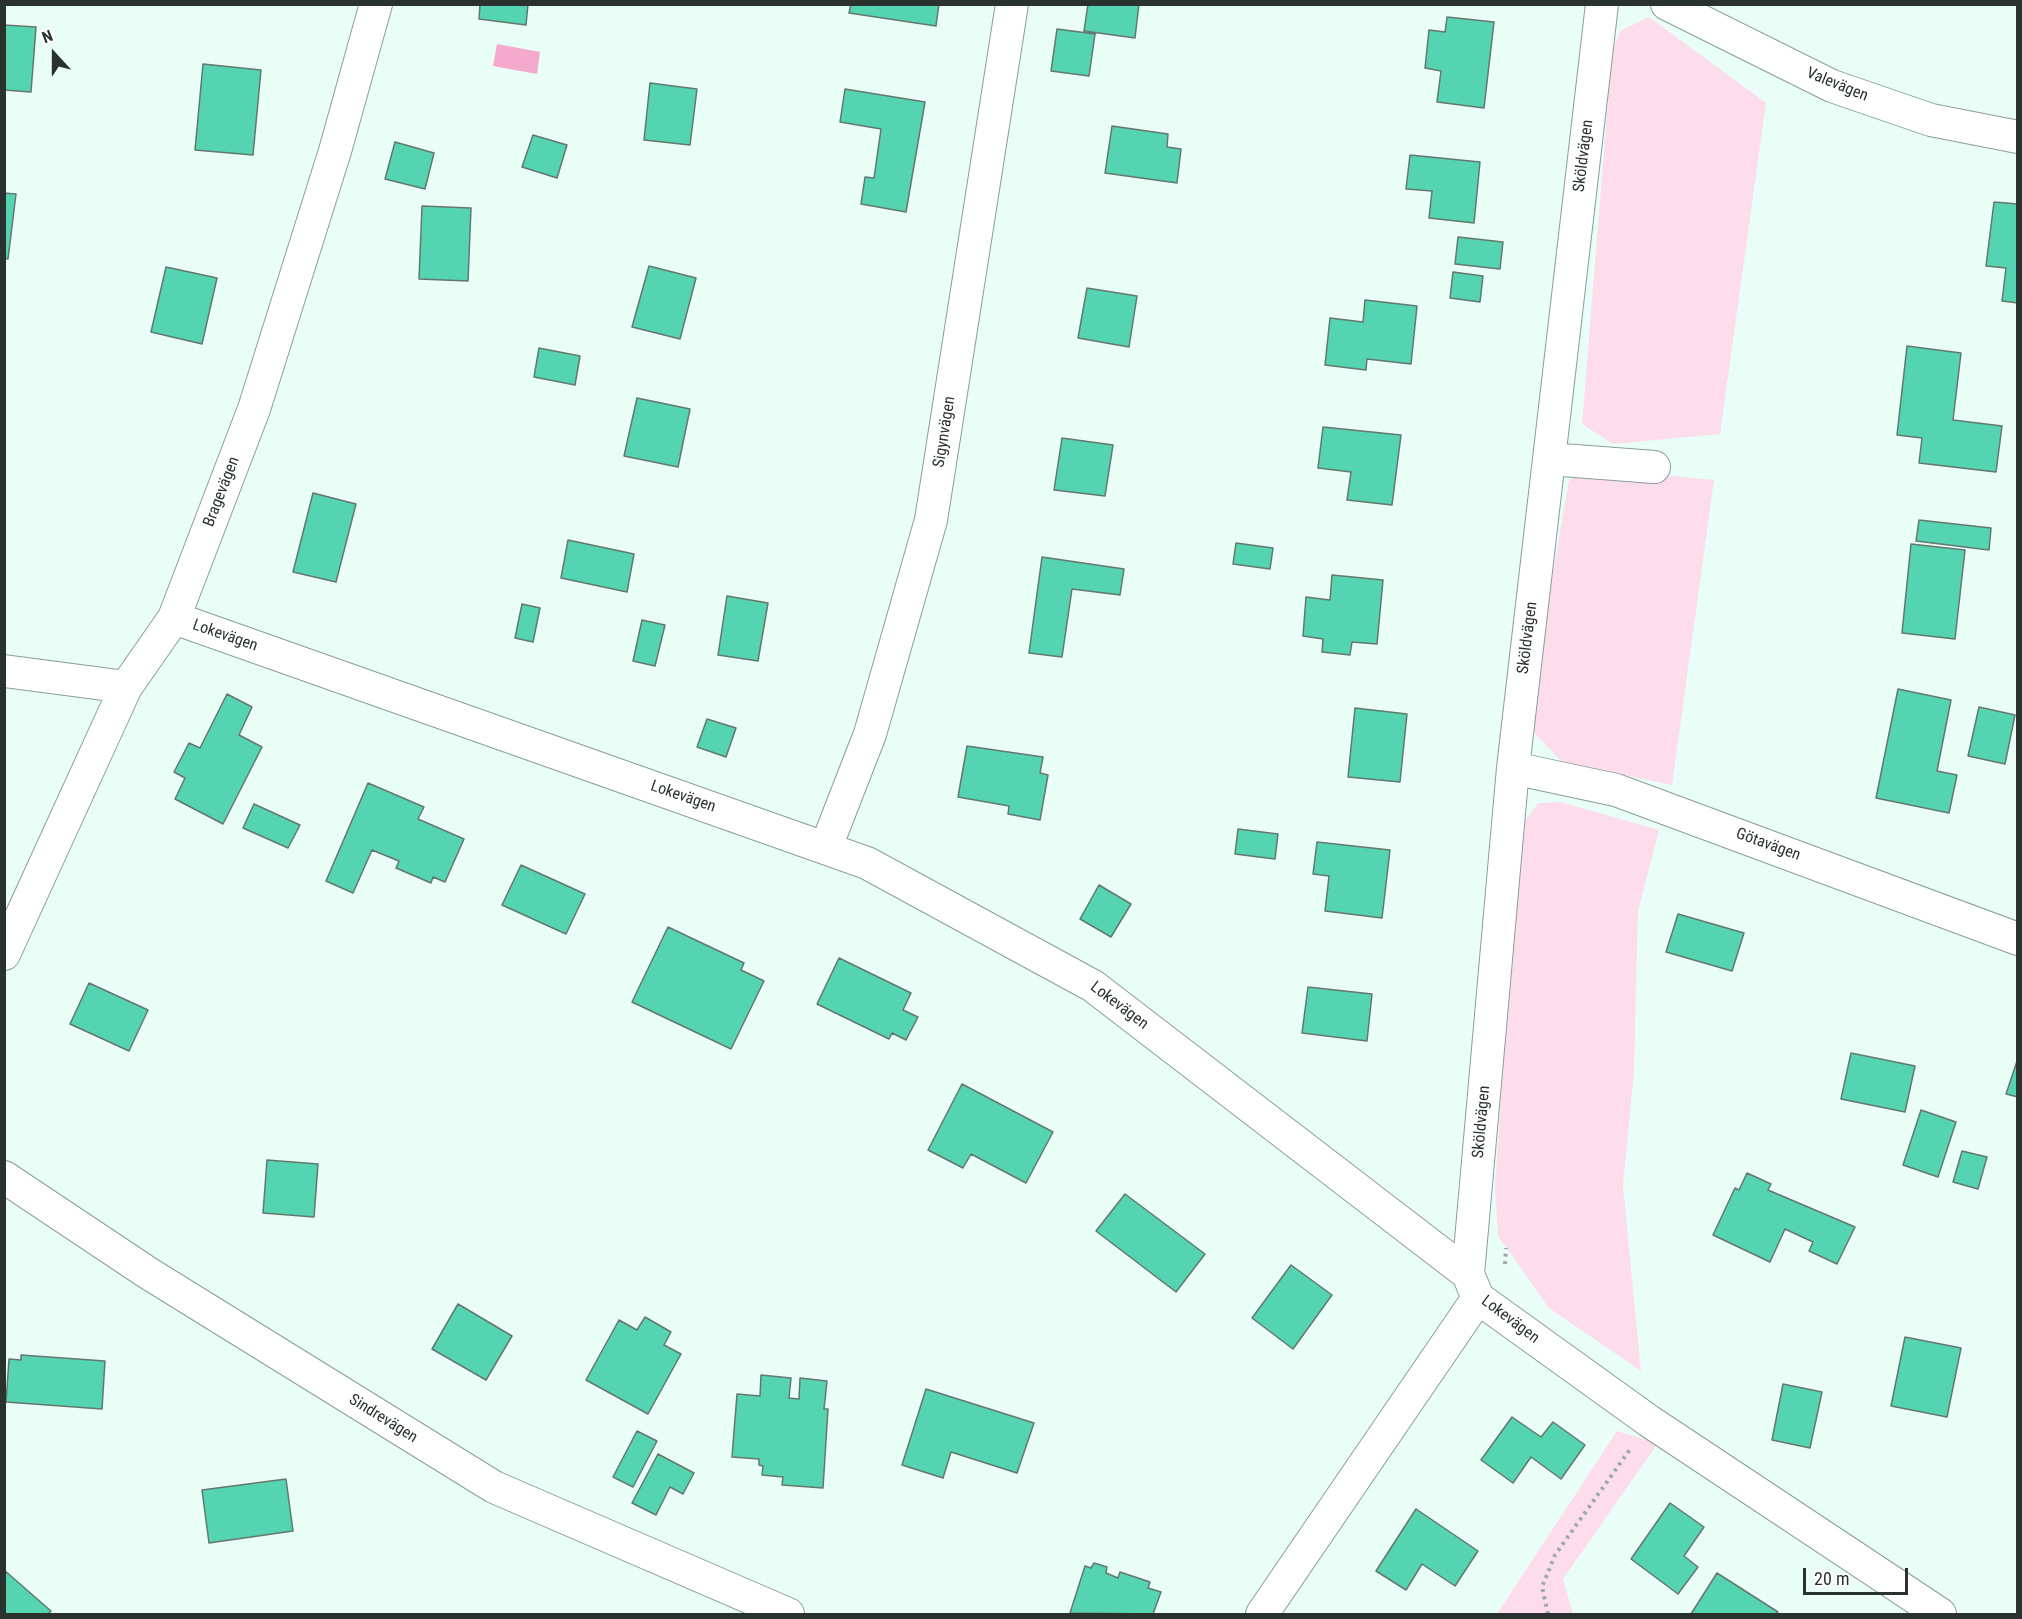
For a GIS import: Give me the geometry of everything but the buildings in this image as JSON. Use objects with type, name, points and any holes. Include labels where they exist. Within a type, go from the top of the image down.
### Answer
[{"type":"street","name":"Bragevägen","points":[[4,954],[126,687],[174,618],[254,409],[335,151],[376,4]]},
{"type":"street","name":"Sigynvägen","points":[[826,847],[870,734],[931,520],[1012,4]]},
{"type":"street","name":"Sköldvägen","points":[[1262,1614],[1473,1286],[1513,768],[1602,4]]},
{"type":"street","name":"Valevägen","points":[[1667,4],[1832,86],[1931,120],[2018,137]]},
{"type":"street","points":[[1549,459],[1654,467]]},
{"type":"street","name":"Lokevägen","points":[[174,618],[826,847],[877,868],[1093,986],[1473,1286],[1649,1421],[1940,1614]]},
{"type":"street","points":[[4,671],[126,687]]},
{"type":"street","name":"Götavägen","points":[[1513,768],[1617,790],[2018,939]]},
{"type":"street","name":"Sindrevägen","points":[[4,1177],[148,1274],[494,1488],[788,1614]]},
{"type":"path","points":[[1548,1614],[1542,1587],[1555,1555],[1649,1421]]},
{"type":"shaded area","points":[[1649,17],[1766,103],[1720,434],[1613,444],[1582,424],[1612,52],[1620,31]]},
{"type":"shaded area","points":[[497,44],[540,52],[537,74],[493,66]]},
{"type":"shaded area","points":[[1590,468],[1714,480],[1672,785],[1562,762],[1527,725],[1569,480]]},
{"type":"shaded area","points":[[1560,802],[1659,830],[1638,911],[1634,1071],[1623,1186],[1641,1371],[1549,1308],[1498,1236],[1495,1185],[1519,829],[1538,803]]},
{"type":"shaded area","points":[[1617,1431],[1658,1443],[1563,1579],[1573,1614],[1497,1614]]}]
